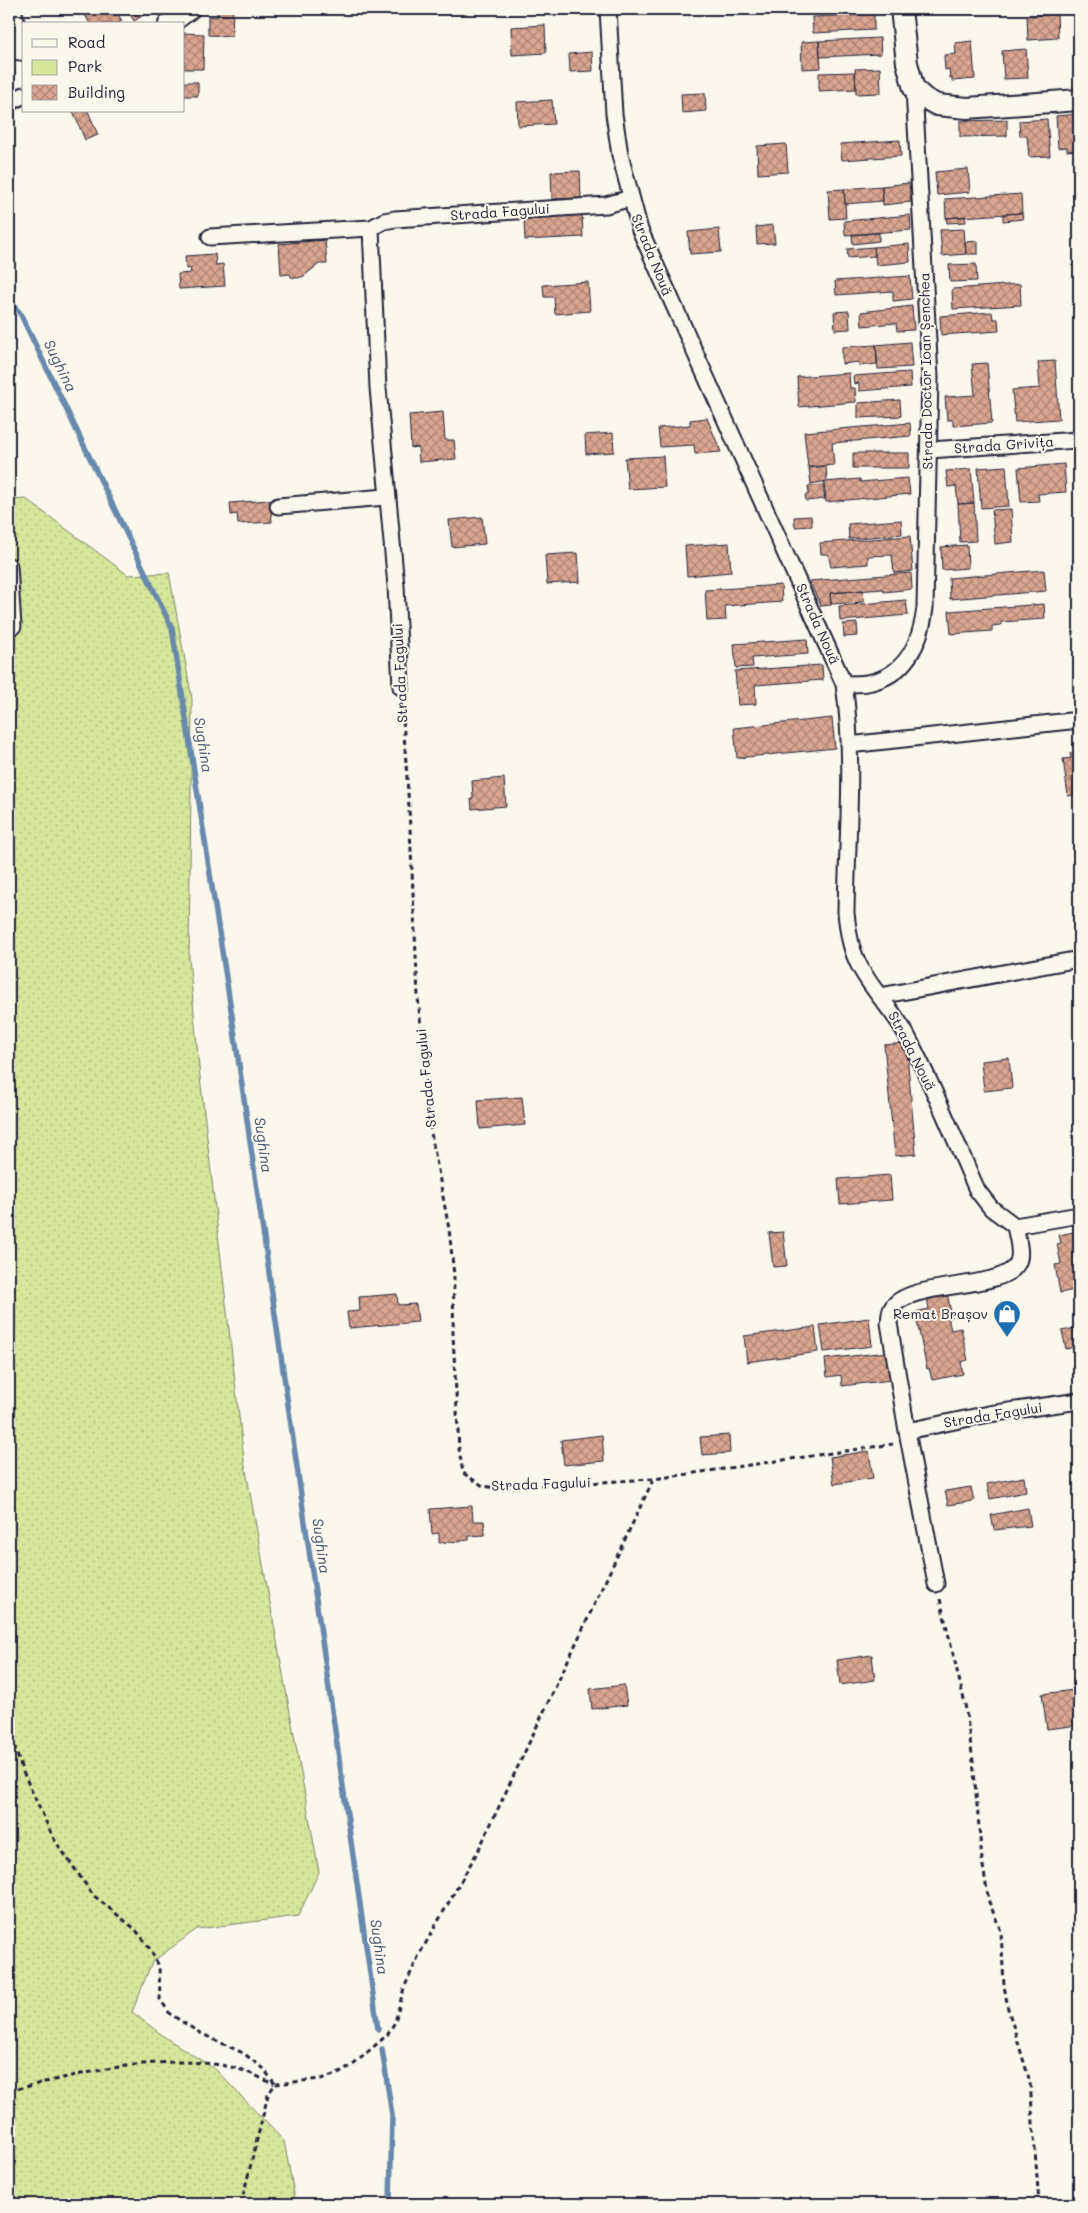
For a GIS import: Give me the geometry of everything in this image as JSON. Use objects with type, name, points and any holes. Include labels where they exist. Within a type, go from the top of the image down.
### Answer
[{"type":"main road","points":[[172,22],[189,9]]},
{"type":"main road","name":"Strada Doctor Ioan Șenchea","points":[[901,9],[907,63],[914,89]]},
{"type":"main road","points":[[914,89],[931,102],[967,108],[1079,100]]},
{"type":"street","points":[[13,9],[18,50]]},
{"type":"street","name":"Strada Nouă","points":[[608,9],[614,114],[620,154],[630,198],[651,258],[844,684],[849,744],[846,913],[849,937],[857,962],[870,984],[891,1009],[906,1034],[977,1190],[991,1208],[1015,1226]]},
{"type":"street","name":"Strada Doctor Ioan Șenchea","points":[[844,684],[868,683],[892,673],[905,662],[917,645],[923,628],[929,450],[929,368],[914,89]]},
{"type":"street","points":[[9,103],[22,96]]},
{"type":"street","name":"Strada Fagului","points":[[210,237],[371,228],[384,221],[395,219],[606,205],[630,198]]},
{"type":"street","name":"Strada Fagului","points":[[371,228],[378,388],[386,497],[396,586],[401,688]]},
{"type":"street","name":"Strada Grivița","points":[[929,450],[1079,440]]},
{"type":"street","points":[[278,506],[386,497]]},
{"type":"street","points":[[9,566],[13,626]]},
{"type":"street","points":[[849,744],[1079,720]]},
{"type":"street","points":[[880,996],[1079,959]]},
{"type":"street","points":[[936,1584],[908,1437],[889,1323],[891,1310],[898,1301],[910,1295],[988,1279],[1011,1272],[1018,1264],[1020,1254],[1015,1226],[1079,1214]]},
{"type":"street","name":"Strada Fagului","points":[[908,1437],[989,1414],[1079,1401]]},
{"type":"path","name":"Strada Fagului","points":[[401,688],[418,997],[431,1133],[449,1229],[454,1275],[453,1335],[459,1449],[463,1473],[483,1486],[497,1488],[654,1479],[908,1437]]},
{"type":"path","points":[[9,2092],[81,2073],[189,2062],[236,2068],[275,2084],[321,2079],[340,2073],[353,2065],[387,2035],[395,2022],[404,1988],[419,1955],[479,1849],[654,1479]]},
{"type":"path","points":[[936,1584],[965,1704],[973,1761],[982,1860],[989,1902],[1001,1931],[1007,2001],[1030,2082],[1039,2204]]},
{"type":"path","points":[[9,1729],[22,1770],[54,1839],[93,1895],[136,1929],[147,1944],[159,1966],[160,1999],[170,2014],[200,2033],[243,2052],[263,2068],[275,2084]]},
{"type":"path","points":[[241,2204],[268,2095],[275,2084]]},
{"type":"green space","points":[[26,499],[128,575],[169,573],[192,699],[189,958],[199,1068],[244,1460],[319,1872],[298,1916],[197,1929],[152,1962],[132,2012],[166,2038],[215,2069],[284,2141],[296,2204],[9,2204],[9,500]]},
{"type":"building","points":[[92,9],[115,9],[122,21],[89,22],[84,13]]},
{"type":"building","points":[[127,9],[145,9],[147,13],[134,21]]},
{"type":"building","points":[[217,9],[233,9],[232,36],[208,35],[208,16],[217,17]]},
{"type":"building","points":[[874,14],[874,30],[813,33],[812,17]]},
{"type":"building","points":[[1057,14],[1058,38],[1028,40],[1027,16]]},
{"type":"building","points":[[545,25],[546,53],[512,55],[511,27]]},
{"type":"building","points":[[185,33],[204,34],[203,69],[185,69]]},
{"type":"building","points":[[880,38],[881,54],[820,57],[819,41]]},
{"type":"building","points":[[819,41],[821,68],[802,69],[801,42]]},
{"type":"building","points":[[972,41],[975,79],[952,81],[949,69],[945,70],[944,55],[956,54],[955,43]]},
{"type":"building","points":[[1026,49],[1028,78],[1004,79],[1002,51]]},
{"type":"building","points":[[592,52],[593,71],[570,72],[569,54]]},
{"type":"building","points":[[1075,55],[1079,55],[1079,80],[1077,80]]},
{"type":"building","points":[[9,68],[15,68],[14,84],[9,84]]},
{"type":"building","points":[[880,68],[881,93],[856,94],[855,69]]},
{"type":"building","points":[[855,72],[856,89],[819,91],[819,73]]},
{"type":"building","points":[[185,82],[198,82],[198,96],[185,96]]},
{"type":"building","points":[[705,93],[706,111],[682,113],[681,94]]},
{"type":"building","points":[[552,100],[554,124],[518,126],[517,102]]},
{"type":"building","points":[[73,112],[88,112],[98,135],[85,140]]},
{"type":"building","points":[[1079,114],[1079,150],[1067,151],[1067,147],[1058,148],[1056,116]]},
{"type":"building","points":[[1047,119],[1050,156],[1029,157],[1027,136],[1020,136],[1019,121]]},
{"type":"building","points":[[1007,120],[1007,136],[960,137],[960,121]]},
{"type":"building","points":[[900,140],[901,156],[842,160],[840,144]]},
{"type":"building","points":[[786,144],[788,172],[758,174],[757,146]]},
{"type":"building","points":[[968,169],[970,192],[937,195],[935,172]]},
{"type":"building","points":[[580,171],[581,198],[552,199],[551,172]]},
{"type":"building","points":[[909,183],[911,202],[883,205],[882,186]]},
{"type":"building","points":[[882,186],[883,201],[845,204],[844,189]]},
{"type":"building","points":[[844,189],[846,218],[830,219],[828,190]]},
{"type":"building","points":[[1021,194],[1022,213],[946,218],[945,199]]},
{"type":"building","points":[[1022,213],[1023,219],[1003,221],[1003,214]]},
{"type":"building","points":[[582,215],[583,237],[525,240],[524,218]]},
{"type":"building","points":[[910,215],[911,230],[845,235],[844,221]]},
{"type":"building","points":[[965,216],[966,222],[947,223],[946,218]]},
{"type":"building","points":[[773,225],[775,243],[757,244],[756,227]]},
{"type":"building","points":[[719,229],[721,252],[690,254],[688,232]]},
{"type":"building","points":[[964,229],[966,254],[942,256],[940,230]]},
{"type":"building","points":[[879,233],[879,241],[853,244],[852,235]]},
{"type":"building","points":[[325,240],[327,264],[319,264],[304,276],[298,278],[291,277],[290,274],[281,275],[279,244]]},
{"type":"building","points":[[978,241],[978,254],[966,254],[965,242]]},
{"type":"building","points":[[909,244],[910,262],[876,265],[874,247]]},
{"type":"building","points":[[874,247],[875,256],[848,258],[847,249]]},
{"type":"building","points":[[215,254],[216,265],[223,264],[225,286],[179,289],[178,274],[191,273],[190,268],[186,269],[185,256]]},
{"type":"building","points":[[976,264],[977,281],[950,282],[949,265]]},
{"type":"building","points":[[910,276],[912,299],[893,301],[893,291],[836,295],[835,281]]},
{"type":"building","points":[[588,282],[590,311],[555,314],[554,297],[544,297],[543,285]]},
{"type":"building","points":[[1020,284],[1021,305],[953,309],[952,289]]},
{"type":"building","points":[[912,306],[914,330],[897,331],[896,323],[862,326],[861,312]]},
{"type":"building","points":[[849,311],[850,329],[835,330],[834,312]]},
{"type":"building","points":[[992,312],[993,319],[998,319],[999,331],[941,335],[940,316]]},
{"type":"building","points":[[910,342],[912,367],[878,369],[876,345]]},
{"type":"building","points":[[876,345],[877,364],[859,366],[859,362],[842,364],[842,347]]},
{"type":"building","points":[[1055,361],[1059,419],[1015,422],[1012,390],[1040,388],[1038,362]]},
{"type":"building","points":[[987,363],[992,423],[953,426],[953,420],[947,420],[945,397],[975,395],[972,364]]},
{"type":"building","points":[[910,372],[911,387],[859,391],[859,383],[854,384],[853,376]]},
{"type":"building","points":[[849,373],[850,388],[855,388],[856,402],[799,407],[797,377]]},
{"type":"building","points":[[900,400],[901,416],[858,418],[858,403]]},
{"type":"building","points":[[443,412],[445,440],[454,440],[456,459],[419,462],[418,447],[411,448],[409,415]]},
{"type":"building","points":[[707,418],[721,452],[695,454],[694,445],[660,447],[658,428],[690,425],[690,420]]},
{"type":"building","points":[[910,423],[911,436],[832,443],[834,465],[808,467],[804,432]]},
{"type":"building","points":[[613,433],[614,452],[586,454],[585,435]]},
{"type":"building","points":[[853,453],[909,453],[909,468],[853,468]]},
{"type":"building","points":[[663,456],[665,487],[628,489],[625,458]]},
{"type":"building","points":[[1064,464],[1066,492],[1038,494],[1039,501],[1021,502],[1018,468]]},
{"type":"building","points":[[826,466],[827,481],[811,484],[809,468]]},
{"type":"building","points":[[1006,466],[1009,506],[981,508],[978,468]]},
{"type":"building","points":[[971,469],[974,503],[958,504],[956,486],[948,487],[946,471]]},
{"type":"building","points":[[908,478],[910,494],[826,502],[824,482],[860,479],[860,482]]},
{"type":"building","points":[[823,485],[825,499],[806,501],[805,495],[809,494],[808,486]]},
{"type":"building","points":[[270,500],[272,522],[238,524],[237,514],[231,515],[230,503]]},
{"type":"building","points":[[974,503],[976,541],[960,542],[958,504]]},
{"type":"building","points":[[1011,509],[1013,542],[995,544],[992,510]]},
{"type":"building","points":[[811,516],[812,526],[795,527],[794,517]]},
{"type":"building","points":[[482,517],[485,544],[452,547],[449,520]]},
{"type":"building","points":[[901,520],[902,534],[849,539],[848,524]]},
{"type":"building","points":[[910,536],[913,571],[894,573],[892,555],[868,556],[868,564],[831,567],[828,554],[821,554],[820,543]]},
{"type":"building","points":[[729,543],[731,572],[687,576],[685,546]]},
{"type":"building","points":[[967,545],[968,568],[942,570],[941,547]]},
{"type":"building","points":[[578,553],[580,582],[547,584],[545,555]]},
{"type":"building","points":[[1044,570],[1046,591],[950,599],[949,578]]},
{"type":"building","points":[[911,573],[912,589],[884,592],[883,589],[830,593],[831,605],[821,606],[809,581]]},
{"type":"building","points":[[781,585],[782,602],[725,606],[726,620],[707,621],[705,590]]},
{"type":"building","points":[[863,590],[864,602],[831,604],[830,593]]},
{"type":"building","points":[[906,600],[908,615],[840,621],[839,606]]},
{"type":"building","points":[[1044,604],[1045,619],[1001,622],[1001,625],[992,626],[992,631],[951,634],[949,611]]},
{"type":"building","points":[[857,623],[858,636],[844,637],[843,624]]},
{"type":"building","points":[[807,639],[808,654],[752,658],[753,667],[736,668],[734,644]]},
{"type":"building","points":[[822,665],[823,680],[755,685],[756,704],[738,705],[735,671]]},
{"type":"building","points":[[832,718],[835,748],[737,758],[734,728]]},
{"type":"building","points":[[1079,752],[1079,794],[1068,796],[1063,759],[1071,758],[1070,753]]},
{"type":"building","points":[[504,778],[506,806],[472,809],[472,781]]},
{"type":"building","points":[[906,1043],[916,1154],[895,1156],[884,1045]]},
{"type":"building","points":[[1009,1058],[1012,1088],[984,1091],[981,1061]]},
{"type":"building","points":[[522,1097],[525,1125],[480,1129],[478,1100]]},
{"type":"building","points":[[890,1175],[892,1200],[840,1204],[838,1179]]},
{"type":"building","points":[[1079,1231],[1079,1289],[1060,1293],[1055,1265],[1061,1264],[1057,1244],[1061,1243],[1059,1235]]},
{"type":"building","points":[[783,1232],[787,1266],[773,1267],[769,1233]]},
{"type":"building","points":[[947,1293],[952,1317],[948,1318],[951,1330],[961,1328],[968,1360],[961,1362],[963,1374],[932,1380],[929,1368],[927,1369],[915,1312],[929,1309],[927,1297]]},
{"type":"building","points":[[397,1294],[398,1305],[416,1304],[418,1322],[349,1328],[347,1312],[360,1311],[359,1297]]},
{"type":"building","points":[[869,1318],[872,1346],[824,1352],[820,1325]]},
{"type":"building","points":[[815,1327],[818,1352],[747,1362],[744,1336]]},
{"type":"building","points":[[1079,1327],[1079,1346],[1066,1349],[1062,1331]]},
{"type":"building","points":[[888,1352],[891,1380],[842,1386],[841,1375],[827,1377],[825,1359]]},
{"type":"building","points":[[602,1435],[604,1461],[564,1465],[561,1440]]},
{"type":"building","points":[[729,1435],[730,1453],[702,1455],[700,1437]]},
{"type":"building","points":[[869,1451],[873,1478],[834,1484],[830,1457]]},
{"type":"building","points":[[1024,1477],[1026,1492],[990,1499],[987,1484]]},
{"type":"building","points":[[971,1487],[974,1501],[948,1505],[945,1491]]},
{"type":"building","points":[[472,1506],[473,1521],[484,1521],[485,1535],[469,1536],[469,1540],[439,1543],[439,1533],[432,1534],[430,1509]]},
{"type":"building","points":[[1028,1508],[1031,1526],[994,1530],[991,1515]]},
{"type":"building","points":[[872,1655],[875,1680],[840,1685],[837,1660]]},
{"type":"building","points":[[624,1685],[627,1705],[592,1709],[590,1689]]},
{"type":"building","points":[[1074,1690],[1079,1725],[1047,1729],[1042,1694]]},
{"type":"waterway","name":"Sughina","points":[[9,301],[20,313],[172,628],[232,1016],[378,2029]]},
{"type":"waterway","name":"Sughina","points":[[382,2049],[392,2115],[390,2204]]},
{"type":"place","name":"Remat Brașov","points":[[1007,1338]]}]
